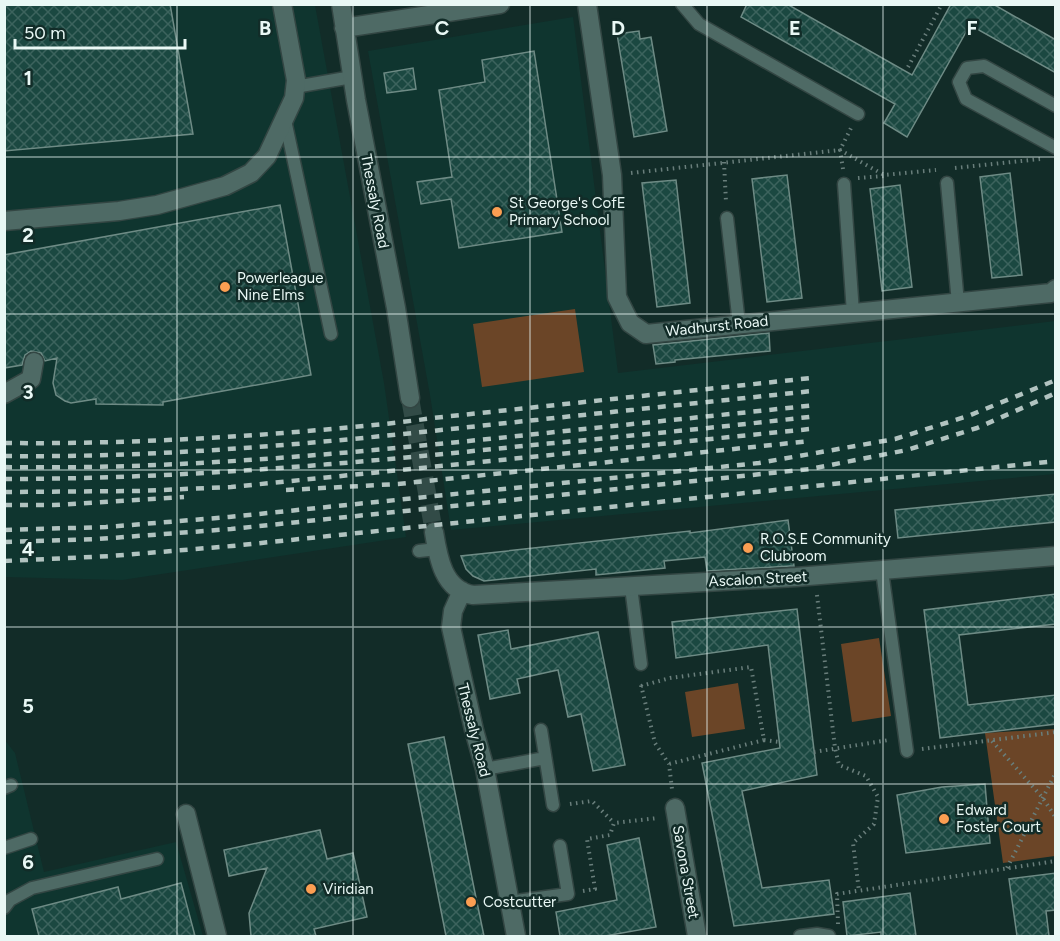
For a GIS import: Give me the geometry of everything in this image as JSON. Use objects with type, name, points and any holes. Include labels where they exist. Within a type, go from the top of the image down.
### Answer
[{"type":"street","points":[[4,221],[119,211],[157,205],[225,186],[251,173],[267,156],[294,98],[296,80],[282,4]]},
{"type":"street","name":"Thessaly Road","points":[[341,4],[410,398]]},
{"type":"street","points":[[344,28],[500,4]]},
{"type":"street","name":"Wadhurst Road","points":[[587,4],[612,175],[618,297],[630,323],[646,334],[958,303],[1051,292],[1056,289]]},
{"type":"street","points":[[4,394],[31,379],[34,363]]},
{"type":"street","points":[[436,541],[446,575],[453,585],[462,591]]},
{"type":"street","name":"Ascalon Street","points":[[462,591],[473,595],[631,587],[882,572],[1056,556]]},
{"type":"street","name":"Thessaly Road","points":[[462,591],[453,611],[451,627],[484,769],[516,936]]},
{"type":"street","name":"Savona Street","points":[[676,811],[698,936]]},
{"type":"street","points":[[186,814],[217,936]]},
{"type":"lane","points":[[682,4],[699,24],[858,114]]},
{"type":"lane","points":[[1053,153],[966,99],[959,82],[967,68],[984,66],[1056,106]]},
{"type":"lane","points":[[295,87],[352,77]]},
{"type":"lane","points":[[285,120],[331,334]]},
{"type":"lane","points":[[844,182],[853,313]]},
{"type":"lane","points":[[947,183],[958,303]]},
{"type":"lane","points":[[727,218],[739,324]]},
{"type":"lane","points":[[418,552],[436,541]]},
{"type":"lane","points":[[882,572],[907,751]]},
{"type":"lane","points":[[631,587],[641,664]]},
{"type":"lane","points":[[541,730],[553,805]]},
{"type":"lane","points":[[484,769],[545,758]]},
{"type":"lane","points":[[4,848],[31,839]]},
{"type":"lane","points":[[509,902],[568,894],[560,846]]},
{"type":"lane","points":[[5,907],[10,900],[32,888],[157,859]]},
{"type":"lane","points":[[800,936],[817,934],[829,936]]},
{"type":"path","points":[[908,67],[942,4]]},
{"type":"path","points":[[858,114],[840,150],[844,182],[1053,153]]},
{"type":"path","points":[[612,175],[840,150],[884,176]]},
{"type":"path","points":[[724,162],[727,218]]},
{"type":"path","points":[[815,576],[835,748],[839,765],[866,776],[878,797],[874,824],[853,843],[860,891]]},
{"type":"path","points":[[614,823],[676,811],[669,764],[655,743],[638,678],[641,664]]},
{"type":"path","points":[[641,686],[670,678],[751,667],[764,740]]},
{"type":"path","points":[[907,751],[1056,732]]},
{"type":"path","points":[[814,752],[905,737]]},
{"type":"path","points":[[669,764],[764,740],[780,742]]},
{"type":"path","points":[[991,740],[1042,797],[1056,818]]},
{"type":"path","points":[[1007,868],[1056,772]]},
{"type":"path","points":[[553,805],[592,801],[614,823]]},
{"type":"path","points":[[568,894],[595,889],[587,839],[610,835],[614,823]]},
{"type":"path","points":[[829,936],[839,923],[837,894],[1056,861]]},
{"type":"shaded area","points":[[5,5],[315,5],[384,383],[406,537],[122,580],[5,577]]},
{"type":"shaded area","points":[[573,17],[618,373],[1055,321],[1055,474],[451,530],[430,395],[368,51]]},
{"type":"shaded area","points":[[575,309],[584,372],[482,387],[473,324]]},
{"type":"shaded area","points":[[879,638],[891,716],[852,722],[841,644]]},
{"type":"shaded area","points":[[738,683],[745,729],[692,737],[685,692]]},
{"type":"shaded area","points":[[1055,729],[1055,856],[1003,863],[985,733]]},
{"type":"shaded area","points":[[4,739],[15,753],[44,872],[176,842],[203,936],[5,936]]},
{"type":"building","points":[[4,4],[170,4],[193,134],[4,151]]},
{"type":"building","points":[[747,4],[787,4],[912,75],[951,4],[993,4],[1056,40],[1056,73],[970,25],[907,137],[884,123],[895,104],[741,17]]},
{"type":"building","points":[[639,31],[640,39],[651,37],[667,131],[634,137],[617,34]]},
{"type":"building","points":[[534,51],[562,232],[459,248],[451,199],[421,204],[417,182],[452,177],[439,90],[485,82],[482,60]]},
{"type":"building","points":[[413,68],[416,89],[387,93],[384,73]]},
{"type":"building","points":[[1010,173],[1022,275],[992,278],[980,177]]},
{"type":"building","points":[[787,175],[802,298],[767,302],[752,179]]},
{"type":"building","points":[[676,180],[690,303],[657,307],[642,183]]},
{"type":"building","points":[[900,185],[912,287],[882,291],[870,189]]},
{"type":"building","points":[[280,205],[311,375],[163,402],[163,405],[96,404],[96,399],[71,403],[56,395],[53,383],[57,358],[45,361],[41,353],[31,351],[25,355],[22,365],[4,368],[4,255]]},
{"type":"building","points":[[769,333],[770,351],[675,360],[675,362],[656,364],[653,345]]},
{"type":"building","points":[[1056,494],[1056,522],[898,538],[895,510]]},
{"type":"building","points":[[788,520],[794,566],[707,571],[705,557],[664,561],[665,568],[596,575],[596,569],[484,581],[473,576],[466,569],[461,556],[690,531],[690,533]]},
{"type":"building","points":[[1056,594],[1056,624],[959,635],[968,705],[1056,695],[1056,724],[940,738],[924,610]]},
{"type":"building","points":[[797,609],[817,775],[742,791],[762,888],[829,880],[834,914],[734,926],[702,763],[780,748],[768,645],[676,658],[672,622]]},
{"type":"building","points":[[508,630],[511,649],[598,632],[625,765],[593,771],[581,714],[568,717],[558,670],[517,679],[520,693],[490,699],[478,635]]},
{"type":"building","points":[[444,737],[484,936],[446,936],[408,744]]},
{"type":"building","name":"Edward Foster Court","points":[[985,784],[990,843],[906,853],[897,795],[942,787]]},
{"type":"building","name":"Viridian","points":[[320,830],[327,859],[353,853],[367,917],[314,929],[316,936],[251,936],[249,913],[267,868],[229,876],[224,850]]},
{"type":"building","points":[[639,838],[656,927],[605,936],[560,936],[556,912],[617,900],[607,845]]},
{"type":"building","points":[[1056,873],[1056,910],[1046,911],[1049,936],[1017,936],[1009,879]]},
{"type":"building","points":[[181,883],[195,936],[39,936],[32,909],[118,887],[121,899]]},
{"type":"building","points":[[910,893],[916,936],[881,936],[881,932],[847,936],[843,902]]},
{"type":"tunnel","points":[[410,398],[434,532]]},
{"type":"railway","points":[[4,443],[214,438],[377,425],[811,378]]},
{"type":"railway","points":[[4,530],[106,527],[229,517],[759,463],[895,439],[968,416],[1056,380]]},
{"type":"railway","points":[[4,456],[128,454],[251,448],[812,391]]},
{"type":"railway","points":[[4,542],[98,539],[231,529],[810,469],[907,450],[977,428],[1056,393]]},
{"type":"railway","points":[[4,467],[131,466],[257,460],[816,405]]},
{"type":"railway","points":[[4,479],[137,476],[335,464],[817,416]]},
{"type":"railway","points":[[4,492],[139,491],[231,487],[810,429]]},
{"type":"railway","points":[[286,490],[398,484],[810,441]]},
{"type":"railway","points":[[4,561],[111,556],[232,546],[1056,461]]},
{"type":"railway","points":[[4,505],[54,505],[184,497]]},
{"type":"place","name":"St George's CofE Primary School","points":[[497,212]]},
{"type":"place","name":"Powerleague Nine Elms","points":[[225,287]]},
{"type":"place","name":"R.O.S.E Community Clubroom","points":[[748,548]]},
{"type":"place","name":"Edward Foster Court","points":[[944,819]]},
{"type":"place","name":"Viridian","points":[[311,889]]},
{"type":"place","name":"Costcutter","points":[[471,902]]}]
